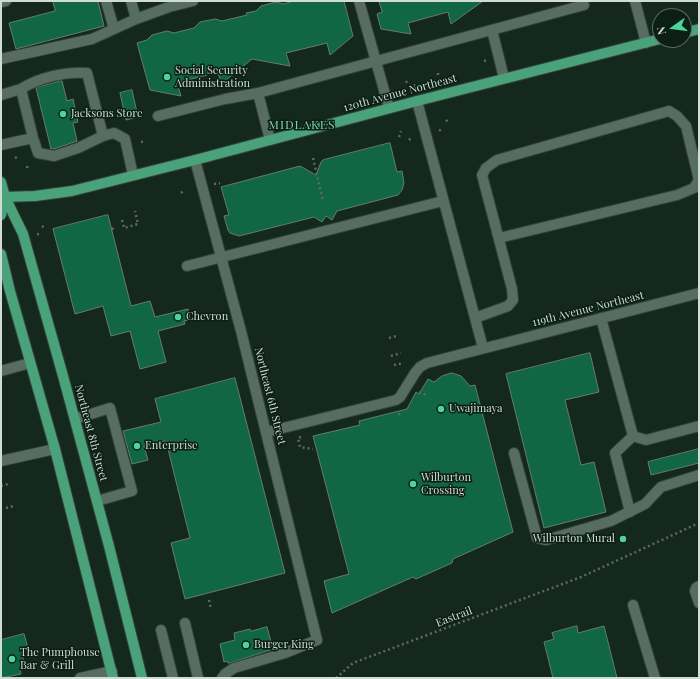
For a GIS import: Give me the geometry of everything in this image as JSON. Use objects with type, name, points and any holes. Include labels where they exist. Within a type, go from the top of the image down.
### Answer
[{"type":"main road","name":"120th Avenue Northeast","points":[[2,197],[35,196],[72,191],[504,78],[652,41]]},
{"type":"main road","name":"Northeast 8th Street","points":[[1,182],[1,215]]},
{"type":"main road","name":"Northeast 8th Street","points":[[2,197],[23,234],[97,501],[142,678]]},
{"type":"main road","points":[[1,254],[55,449],[112,674]]},
{"type":"street","points":[[1,2],[6,1]]},
{"type":"street","points":[[106,1],[114,29]]},
{"type":"street","points":[[131,1],[132,21]]},
{"type":"street","points":[[1,59],[92,39],[132,21],[169,7],[193,1]]},
{"type":"street","points":[[359,1],[389,108]]},
{"type":"street","points":[[635,1],[646,43]]},
{"type":"street","points":[[158,116],[258,92],[584,5]]},
{"type":"street","points":[[492,30],[504,78]]},
{"type":"street","points":[[1,95],[21,89],[32,82],[74,72],[87,73],[103,136]]},
{"type":"street","points":[[21,89],[38,153],[54,156],[114,133],[125,139],[133,175]]},
{"type":"street","points":[[258,92],[270,140]]},
{"type":"street","points":[[417,101],[483,348]]},
{"type":"street","points":[[475,318],[508,306],[513,300],[512,290],[482,175],[486,168],[497,160],[668,111],[677,116],[686,126],[699,180],[694,188],[677,195],[499,238]]},
{"type":"street","points":[[1,145],[33,138]]},
{"type":"street","name":"Northeast 6th Street","points":[[195,160],[267,432],[317,640],[285,653],[234,668],[222,678]]},
{"type":"street","points":[[187,266],[443,200]]},
{"type":"street","name":"119th Avenue Northeast","points":[[267,432],[396,400],[400,397],[420,367],[427,363],[699,293]]},
{"type":"street","points":[[601,318],[633,436]]},
{"type":"street","points":[[1,371],[30,363]]},
{"type":"street","points":[[75,419],[110,408],[132,491],[97,501]]},
{"type":"street","points":[[633,436],[646,440],[699,426]]},
{"type":"street","points":[[630,512],[615,453],[633,436]]},
{"type":"street","points":[[1,461],[55,449]]},
{"type":"street","points":[[514,453],[537,538],[546,540],[611,521],[645,504],[661,488],[699,475]]},
{"type":"street","points":[[699,586],[695,591],[699,603]]},
{"type":"street","points":[[633,606],[655,678]]},
{"type":"street","points":[[185,623],[198,678]]},
{"type":"street","points":[[161,630],[173,678]]},
{"type":"street","points":[[80,678],[112,674]]},
{"type":"path","points":[[484,61],[488,60]]},
{"type":"path","points":[[446,120],[449,123]]},
{"type":"path","points":[[399,137],[401,130]]},
{"type":"path","points":[[439,130],[444,131]]},
{"type":"path","points":[[409,140],[412,137]]},
{"type":"path","points":[[142,142],[146,141]]},
{"type":"path","points":[[15,158],[19,156]]},
{"type":"path","points":[[312,158],[323,201]]},
{"type":"path","points":[[27,168],[28,164]]},
{"type":"path","points":[[214,184],[220,183]]},
{"type":"path","points":[[181,193],[185,190]]},
{"type":"path","points":[[122,220],[124,228],[138,224],[135,211]]},
{"type":"path","points":[[42,226],[46,229]]},
{"type":"path","points":[[37,234],[42,235]]},
{"type":"path","points":[[389,338],[397,336]]},
{"type":"path","points":[[391,356],[401,353]]},
{"type":"path","points":[[394,365],[404,362]]},
{"type":"path","points":[[419,392],[426,396]]},
{"type":"path","points":[[399,413],[400,418]]},
{"type":"path","points":[[304,437],[298,438],[300,447],[313,449]]},
{"type":"path","points":[[1,486],[8,484]]},
{"type":"path","points":[[6,508],[14,506]]},
{"type":"path","name":"Eastrail","points":[[336,678],[353,663],[581,577],[699,523]]},
{"type":"path","points":[[209,600],[211,609]]},
{"type":"building","points":[[53,1],[98,1],[104,26],[16,49],[9,23],[55,11]]},
{"type":"building","points":[[294,1],[344,1],[353,36],[330,55],[327,43],[286,53],[290,66],[252,59],[221,84],[218,72],[177,83],[181,96],[150,90],[137,43],[147,40],[152,35],[167,31],[174,33],[194,28],[200,22],[215,19],[222,21],[247,15],[246,13],[256,11],[261,6],[276,2],[283,4]]},
{"type":"building","points":[[379,1],[483,1],[451,24],[448,12],[408,23],[411,34],[381,29],[377,14],[382,12]]},
{"type":"building","points":[[62,81],[67,101],[73,99],[78,122],[73,123],[77,141],[51,149],[36,88]]},
{"type":"building","points":[[132,90],[138,117],[126,120],[120,93]]},
{"type":"building","points":[[390,143],[397,172],[402,171],[404,183],[402,190],[398,195],[337,211],[332,220],[326,216],[322,222],[314,217],[239,236],[230,233],[228,230],[224,216],[229,215],[221,187],[300,166],[316,175],[323,160]]},
{"type":"building","points":[[108,215],[131,306],[150,301],[155,317],[188,309],[190,320],[184,321],[185,324],[158,331],[166,362],[140,369],[130,331],[111,336],[103,306],[75,314],[53,229]]},
{"type":"building","points":[[590,353],[599,392],[565,400],[581,465],[594,462],[606,512],[544,528],[506,374]]},
{"type":"building","name":"Wilburton Crossing","points":[[452,373],[461,376],[470,386],[475,385],[513,532],[453,559],[452,563],[416,579],[413,577],[332,613],[324,581],[349,574],[313,436],[360,425],[359,421],[407,409],[416,392],[419,394],[428,379],[434,382],[442,376]]},
{"type":"building","points":[[235,378],[285,573],[185,599],[171,543],[190,538],[166,441],[144,446],[148,460],[132,464],[123,431],[161,422],[155,399]]},
{"type":"building","points":[[699,449],[699,463],[651,475],[648,462]]},
{"type":"building","points":[[577,626],[578,633],[604,626],[617,678],[553,678],[544,642],[554,639],[552,633]]},
{"type":"building","name":"Burger King","points":[[267,627],[273,649],[230,663],[227,661],[224,662],[220,644],[235,640],[234,633]]},
{"type":"building","name":"The Pumphouse Bar & Grill","points":[[24,634],[28,648],[21,650],[26,669],[20,670],[21,674],[1,678],[1,640]]},
{"type":"place","name":"Social Security Administration","points":[[167,77]]},
{"type":"place","name":"Jacksons Store","points":[[63,114]]},
{"type":"place","name":"Chevron","points":[[178,317]]},
{"type":"place","name":"Uwajimaya","points":[[441,409]]},
{"type":"place","name":"Enterprise","points":[[137,446]]},
{"type":"place","name":"Wilburton Crossing","points":[[413,484]]},
{"type":"place","name":"Wilburton Mural","points":[[623,539]]},
{"type":"place","name":"Burger King","points":[[246,645]]},
{"type":"place","name":"The Pumphouse Bar & Grill","points":[[12,659]]},
{"type":"district","name":"MIDLAKES","points":[[302,125]]}]
